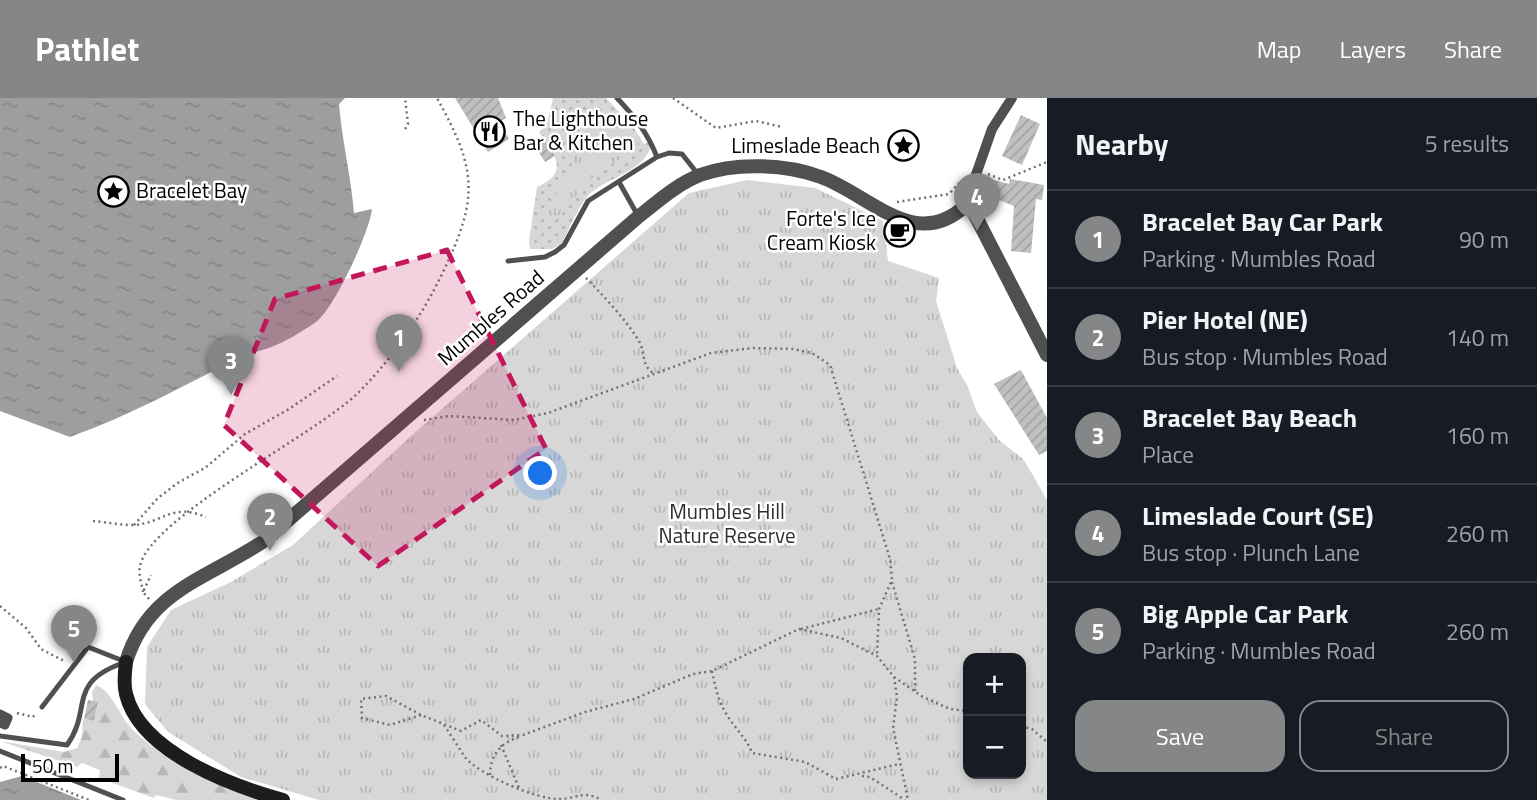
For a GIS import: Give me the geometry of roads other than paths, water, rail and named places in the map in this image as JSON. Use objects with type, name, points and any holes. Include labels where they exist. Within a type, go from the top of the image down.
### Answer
[{"type":"main road","name":"Mumbles Road","points":[[126,662],[124,685],[130,708],[138,721],[160,741],[236,787],[283,800]]},
{"type":"street","points":[[1012,98],[992,128],[965,206],[973,211],[1047,355]]},
{"type":"street","name":"Mumbles Road","points":[[126,662],[136,632],[156,606],[177,589],[231,563],[264,541],[638,217],[673,190],[699,176],[740,168],[796,170],[843,187],[900,219],[923,224],[950,218],[965,206]]},
{"type":"street","points":[[0,713],[9,718],[5,725],[0,723]]},
{"type":"lane","points":[[617,98],[647,132],[657,157]]},
{"type":"lane","points":[[508,261],[545,257],[555,252],[564,245],[588,201],[657,157],[669,153],[682,154],[699,176]]},
{"type":"lane","points":[[619,182],[634,204],[638,217]]},
{"type":"lane","points":[[42,707],[88,647],[126,662]]},
{"type":"lane","points":[[0,736],[67,746],[74,732],[87,687],[100,671],[126,662]]},
{"type":"lane","points":[[0,751],[123,800]]},
{"type":"water","points":[[0,98],[345,98],[339,104],[354,213],[372,209],[358,251],[332,302],[316,322],[287,340],[238,358],[136,410],[70,437],[0,411]]},
{"type":"water","points":[[22,776],[81,800],[0,800],[0,782]]},
{"type":"place","name":"The Lighthouse Bar & Kitchen","points":[[490,131]]},
{"type":"place","name":"Limeslade Beach","points":[[903,146]]},
{"type":"place","name":"Bracelet Bay","points":[[113,191]]},
{"type":"place","name":"Forte's Ice Cream Kiosk","points":[[899,231]]},
{"type":"place","name":"Limeslade Court (SE)","points":[[977,231]]},
{"type":"place","name":"Bracelet Bay Car Park","points":[[399,372]]},
{"type":"place","name":"Bracelet Bay Beach","points":[[231,395]]},
{"type":"place","name":"Pier Hotel (NE)","points":[[270,551]]},
{"type":"place","name":"Big Apple Car Park","points":[[74,663]]},
{"type":"park label","name":"Mumbles Hill Nature Reserve","points":[[727,524]]}]
